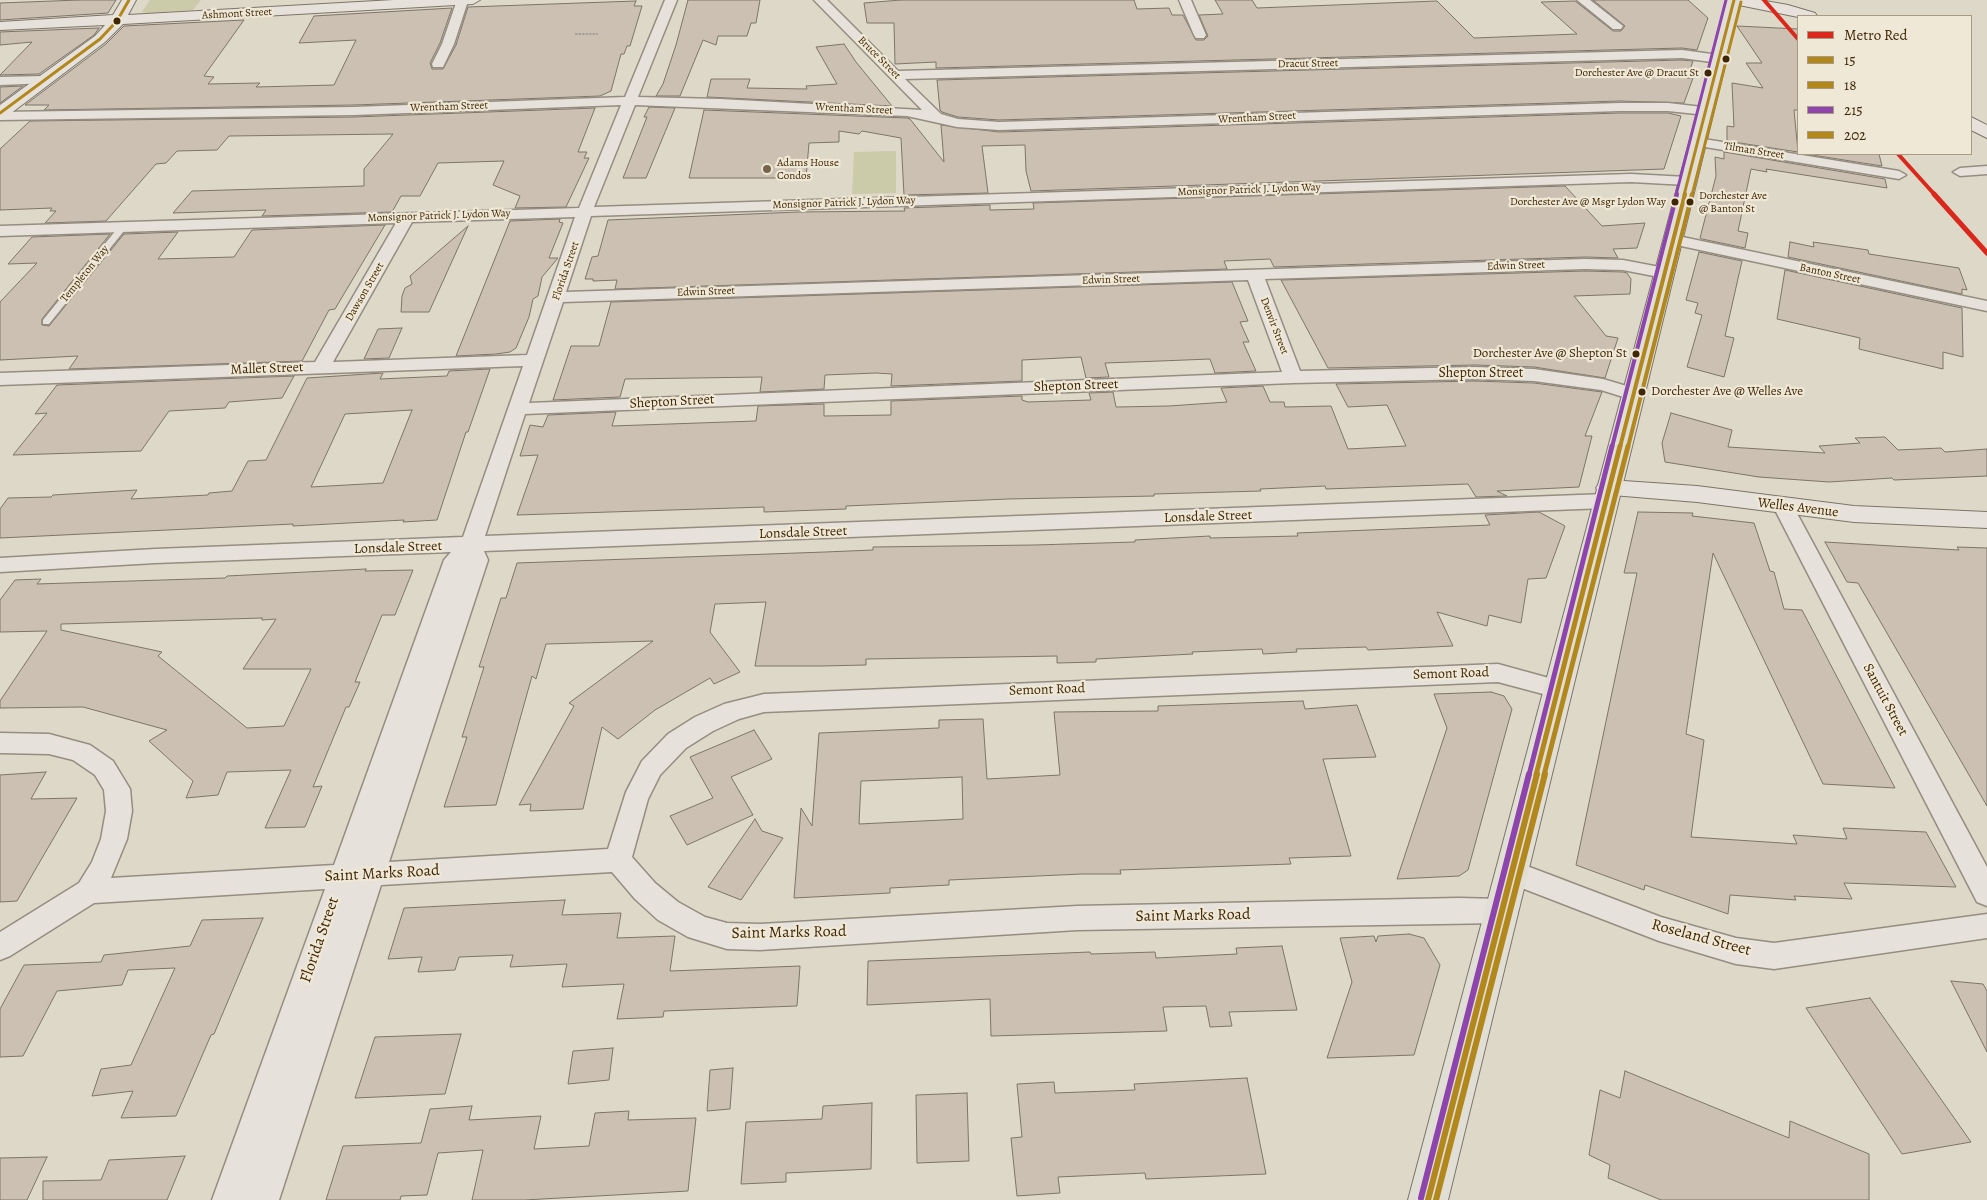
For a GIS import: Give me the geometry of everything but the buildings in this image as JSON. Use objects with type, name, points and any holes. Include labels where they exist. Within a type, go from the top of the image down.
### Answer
[{"type":"main road","points":[[0,115],[100,38],[117,21],[129,0]]},
{"type":"main road","name":"Ashmont Street","points":[[0,26],[473,0]]},
{"type":"main road","points":[[1428,1200],[1734,0],[1788,8],[1807,15]]},
{"type":"main road","points":[[1972,123],[1987,133]]},
{"type":"main road","name":"Welles Avenue","points":[[1608,494],[1698,494],[1854,514],[1987,520]]},
{"type":"street","name":"Florida Street","points":[[229,1200],[454,560],[471,546],[585,211],[671,0]]},
{"type":"street","name":"Bruce Street","points":[[820,0],[897,75],[936,117]]},
{"type":"street","points":[[1185,0],[1200,35]]},
{"type":"street","points":[[1583,0],[1617,26]]},
{"type":"street","points":[[438,64],[448,44],[462,1]]},
{"type":"street","name":"Dracut Street","points":[[897,75],[1673,54],[1719,59]]},
{"type":"street","points":[[0,81],[44,80]]},
{"type":"street","name":"Wrentham Street","points":[[0,115],[335,111],[629,101],[859,109],[936,117],[957,123],[999,126],[1620,107],[1668,107],[1706,111]]},
{"type":"street","name":"Tilman Street","points":[[1698,142],[1900,175]]},
{"type":"street","points":[[1960,172],[1987,170]]},
{"type":"street","name":"Monsignor Patrick J. Lydon Way","points":[[0,231],[1631,178],[1688,182]]},
{"type":"street","name":"Dawson Street","points":[[321,366],[407,217]]},
{"type":"street","name":"Banton Street","points":[[1673,240],[1987,306]]},
{"type":"street","name":"Edwin Street","points":[[557,297],[1604,264],[1640,267],[1664,273]]},
{"type":"street","name":"Denvir Street","points":[[1255,276],[1293,377]]},
{"type":"street","name":"Mallet Street","points":[[0,379],[321,366],[533,360]]},
{"type":"street","name":"Shepton Street","points":[[518,409],[772,397],[1293,377],[1475,373],[1534,375],[1603,385],[1633,394]]},
{"type":"street","name":"Lonsdale Street","points":[[0,564],[155,556],[471,546],[1608,494]]},
{"type":"street","name":"Santuit Street","points":[[1783,506],[1987,894]]},
{"type":"street","name":"Florida Street","points":[[262,1200],[477,560],[471,546]]},
{"type":"street","name":"Semont Road","points":[[618,860],[635,799],[651,768],[677,741],[704,724],[733,711],[764,703],[1498,672],[1558,689]]},
{"type":"street","points":[[0,743],[49,744],[81,752],[104,768],[113,782],[117,789],[119,811],[114,839],[104,866],[89,891]]},
{"type":"street","name":"Saint Marks Road","points":[[0,947],[89,891],[618,860],[645,891],[668,911],[698,928],[727,936],[760,937],[1077,918],[1459,910],[1501,911]]},
{"type":"street","name":"Roseland Street","points":[[1511,872],[1659,929],[1736,951],[1764,955],[1774,956],[1987,926]]},
{"type":"lane","name":"Templeton Way","points":[[46,322],[124,226]]},
{"type":"path","points":[[575,34],[598,34]]},
{"type":"green space","points":[[150,0],[201,0],[193,10],[142,12]]},
{"type":"green space","points":[[896,151],[896,193],[852,194],[854,152]]},
{"type":"metro line","name":"Red","points":[[1764,0],[1797,38]]},
{"type":"metro line","name":"Red","points":[[1899,155],[1987,253]]},
{"type":"transit line","name":"202","points":[[0,113],[100,39],[117,21],[129,0]]},
{"type":"transit line","name":"215","points":[[1421,1198],[1726,0]]},
{"type":"transit line","name":"15","points":[[1428,1200],[1734,0]]},
{"type":"transit line","name":"18","points":[[1436,1200],[1741,2]]},
{"type":"place","name":"Dorchester Ave @ Dracut St","points":[[1708,73]]},
{"type":"place","name":"Adams House Condos","points":[[767,169]]},
{"type":"place","name":"Dorchester Ave @ Msgr Lydon Way","points":[[1675,202]]},
{"type":"place","name":"Dorchester Ave @ Banton St","points":[[1690,202]]},
{"type":"place","name":"Dorchester Ave @ Shepton St","points":[[1636,354]]},
{"type":"place","name":"Dorchester Ave @ Welles Ave","points":[[1642,392]]}]
